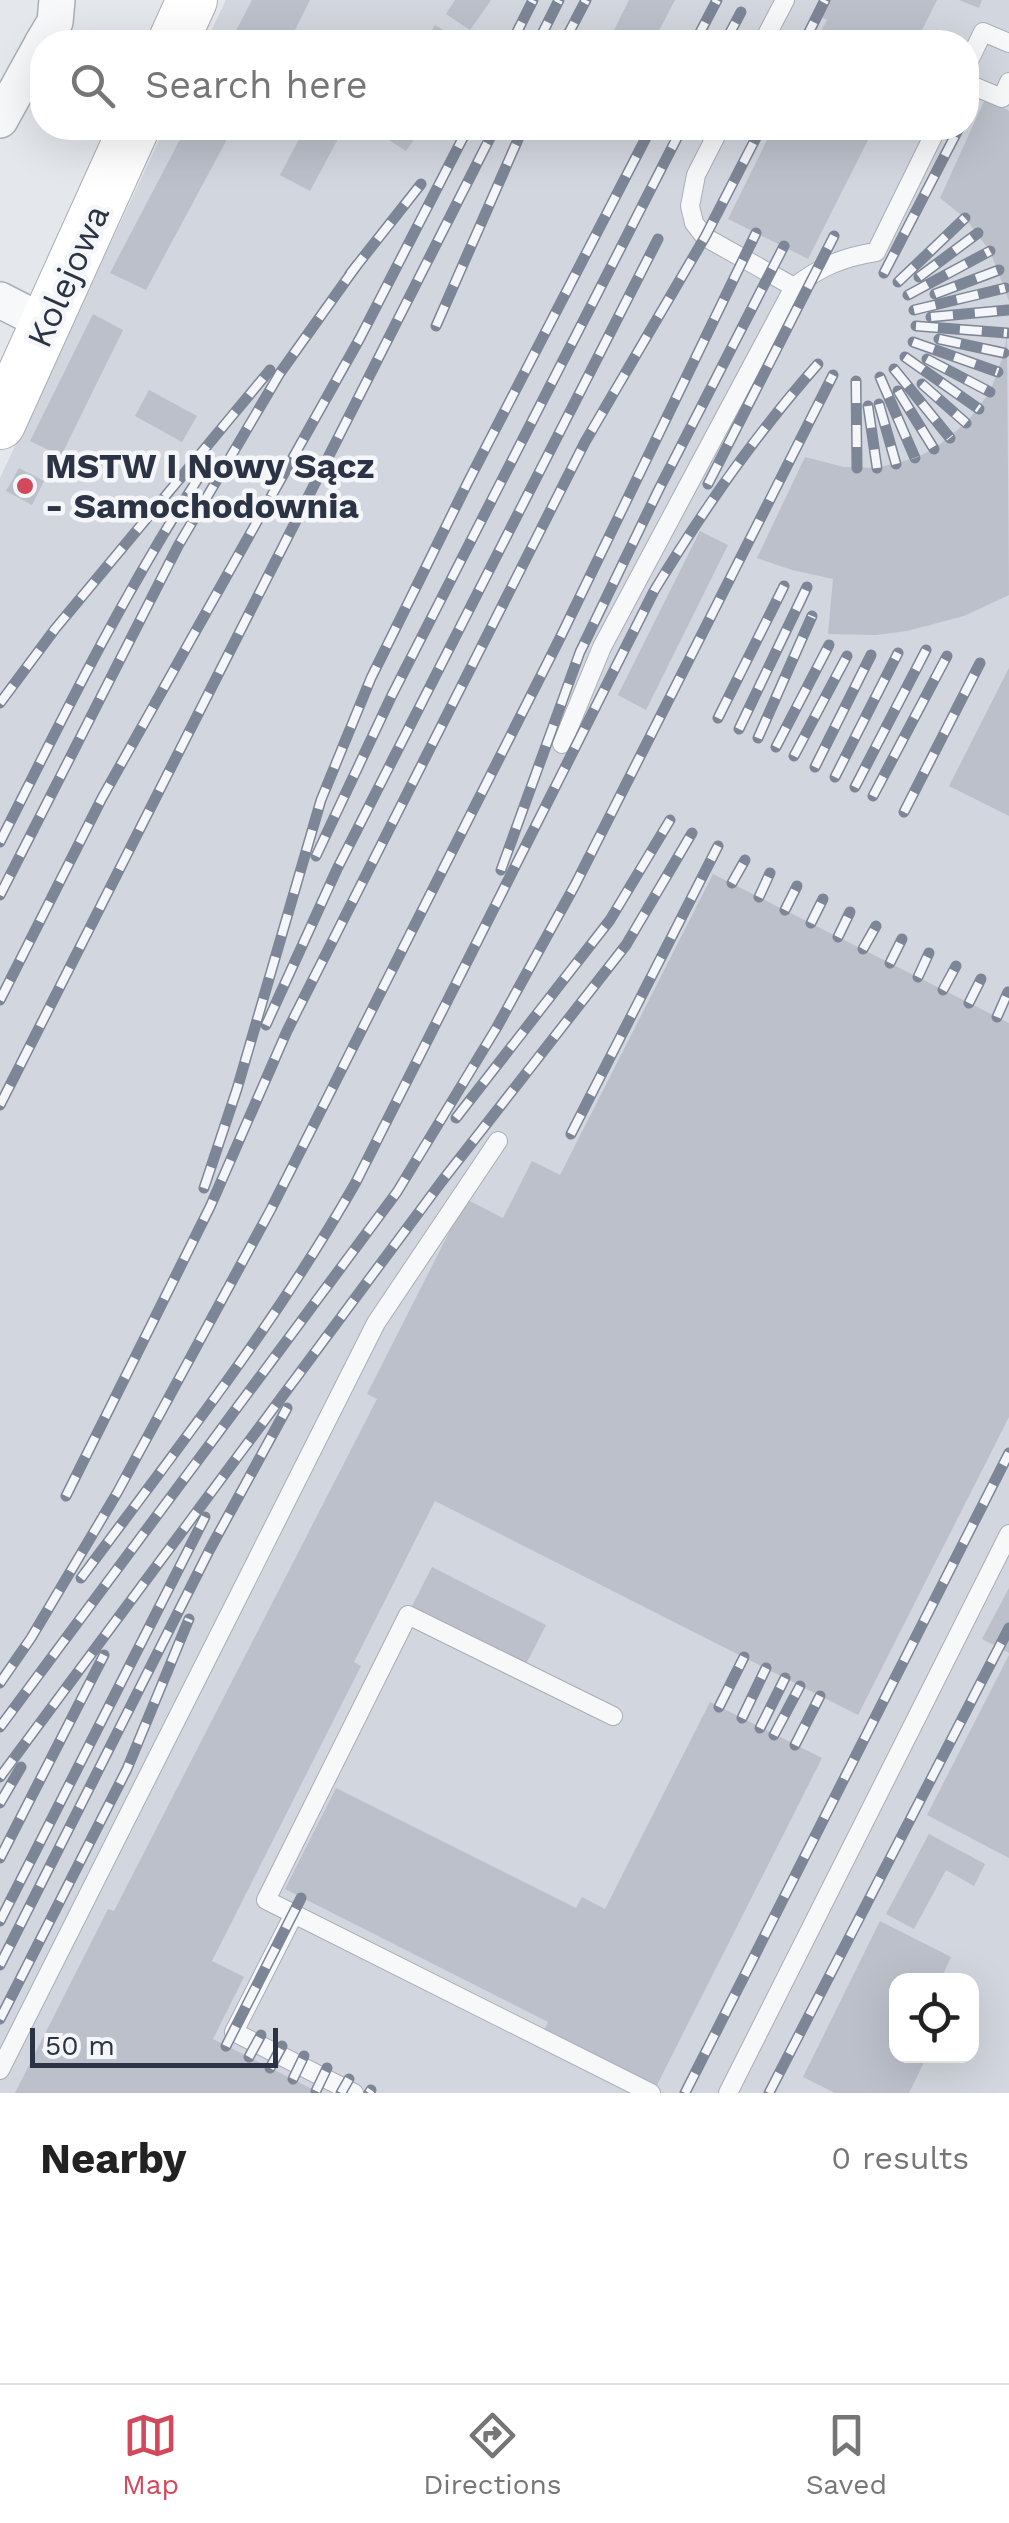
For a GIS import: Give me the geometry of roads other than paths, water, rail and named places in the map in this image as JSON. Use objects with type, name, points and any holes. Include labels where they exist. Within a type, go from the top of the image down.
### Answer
[{"type":"street","points":[[50,30],[57,0]]},
{"type":"street","points":[[178,30],[192,0]]},
{"type":"street","points":[[0,120],[30,66]]},
{"type":"street","name":"Kolejowa","points":[[0,424],[129,140]]},
{"type":"street","points":[[0,300],[47,324]]},
{"type":"lane","points":[[769,30],[784,0]]},
{"type":"lane","points":[[979,40],[983,32],[1009,43]]},
{"type":"lane","points":[[979,86],[1007,94]]},
{"type":"lane","points":[[714,140],[696,175],[690,206],[694,222],[704,237],[794,287]]},
{"type":"lane","points":[[562,744],[602,647],[794,287],[818,269],[847,257],[876,252],[931,140]]},
{"type":"lane","points":[[0,2070],[376,1323],[498,1141]]},
{"type":"lane","points":[[734,2091],[1009,1534]]},
{"type":"lane","points":[[613,1716],[408,1615],[266,1900],[651,2093]]},
{"type":"lane","points":[[294,1914],[234,2032],[354,2093]]},
{"type":"railway","points":[[518,30],[533,0]]},
{"type":"railway","points":[[544,30],[559,0]]},
{"type":"railway","points":[[570,30],[586,0]]},
{"type":"railway","points":[[701,30],[717,0]]},
{"type":"railway","points":[[810,30],[825,0]]},
{"type":"railway","points":[[731,30],[741,12]]},
{"type":"railway","points":[[0,1000],[102,798],[360,338],[462,140]]},
{"type":"railway","points":[[0,1105],[489,140]]},
{"type":"railway","points":[[436,326],[518,140]]},
{"type":"railway","points":[[204,1188],[237,1089],[321,800],[371,678],[645,140]]},
{"type":"railway","points":[[316,856],[392,695],[676,140]]},
{"type":"railway","points":[[66,1496],[210,1207],[287,1031],[585,442],[705,237],[755,140]]},
{"type":"railway","points":[[884,273],[953,140]]},
{"type":"railway","points":[[350,274],[421,184]]},
{"type":"railway","points":[[898,282],[965,218]]},
{"type":"railway","points":[[0,1683],[117,1493],[271,1209],[559,640],[756,233]]},
{"type":"railway","points":[[919,277],[978,233]]},
{"type":"railway","points":[[708,484],[834,236]]},
{"type":"railway","points":[[266,1025],[337,869],[658,239]]},
{"type":"railway","points":[[501,870],[580,652],[784,246]]},
{"type":"railway","points":[[908,295],[990,251]]},
{"type":"railway","points":[[0,895],[178,546],[280,373],[357,265]]},
{"type":"railway","points":[[935,294],[999,270]]},
{"type":"railway","points":[[914,310],[1005,288]]},
{"type":"railway","points":[[931,317],[1008,310]]},
{"type":"railway","points":[[916,326],[1007,333]]},
{"type":"railway","points":[[939,339],[1004,353]]},
{"type":"railway","points":[[913,342],[998,372]]},
{"type":"railway","points":[[905,357],[979,409]]},
{"type":"railway","points":[[927,359],[990,392]]},
{"type":"railway","points":[[81,1578],[224,1385],[325,1234],[356,1182],[654,591],[731,474],[818,364]]},
{"type":"railway","points":[[894,369],[950,438]]},
{"type":"railway","points":[[0,703],[55,629],[270,370]]},
{"type":"railway","points":[[0,1727],[397,1192],[497,1027],[575,885],[833,375]]},
{"type":"railway","points":[[880,377],[915,458]]},
{"type":"railway","points":[[856,381],[857,468]]},
{"type":"railway","points":[[922,384],[966,423]]},
{"type":"railway","points":[[898,391],[934,449]]},
{"type":"railway","points":[[879,404],[896,464]]},
{"type":"railway","points":[[868,406],[877,468]]},
{"type":"railway","points":[[0,842],[121,607],[203,471]]},
{"type":"railway","points":[[718,718],[784,586]]},
{"type":"railway","points":[[739,729],[807,587]]},
{"type":"railway","points":[[758,738],[812,616]]},
{"type":"railway","points":[[776,747],[829,645]]},
{"type":"railway","points":[[855,787],[926,650]]},
{"type":"railway","points":[[835,777],[898,653]]},
{"type":"railway","points":[[815,767],[871,655]]},
{"type":"railway","points":[[794,756],[847,656]]},
{"type":"railway","points":[[873,796],[947,656]]},
{"type":"railway","points":[[904,812],[980,663]]},
{"type":"railway","points":[[456,1118],[610,920],[670,820]]},
{"type":"railway","points":[[0,1777],[442,1181],[626,945],[692,833]]},
{"type":"railway","points":[[571,1134],[718,846]]},
{"type":"railway","points":[[732,883],[745,860]]},
{"type":"railway","points":[[759,897],[770,873]]},
{"type":"railway","points":[[785,910],[797,886]]},
{"type":"railway","points":[[811,923],[823,899]]},
{"type":"railway","points":[[838,937],[850,912]]},
{"type":"railway","points":[[863,949],[876,926]]},
{"type":"railway","points":[[890,963],[902,939]]},
{"type":"railway","points":[[918,977],[929,953]]},
{"type":"railway","points":[[943,990],[956,966]]},
{"type":"railway","points":[[969,1003],[981,979]]},
{"type":"railway","points":[[997,1017],[1008,992]]},
{"type":"railway","points":[[0,1965],[210,1549],[287,1408]]},
{"type":"railway","points":[[685,2093],[1009,1453]]},
{"type":"railway","points":[[0,1921],[205,1517]]},
{"type":"railway","points":[[0,2019],[127,1769],[189,1619]]},
{"type":"railway","points":[[769,2093],[1009,1628]]},
{"type":"railway","points":[[0,1858],[104,1655]]},
{"type":"railway","points":[[719,1707],[744,1657]]},
{"type":"railway","points":[[742,1718],[766,1668]]},
{"type":"railway","points":[[760,1728],[785,1678]]},
{"type":"railway","points":[[774,1735],[800,1686]]},
{"type":"railway","points":[[795,1745],[820,1696]]},
{"type":"railway","points":[[0,1803],[21,1767]]},
{"type":"railway","points":[[226,2046],[301,1898]]},
{"type":"railway","points":[[249,2057],[261,2035]]},
{"type":"railway","points":[[270,2068],[282,2046]]},
{"type":"railway","points":[[293,2079],[304,2056]]},
{"type":"railway","points":[[316,2091],[327,2068]]},
{"type":"railway","points":[[341,2093],[349,2079]]},
{"type":"place","name":"MSTW I Nowy Sącz - Samochodownia","points":[[25,486]]}]
